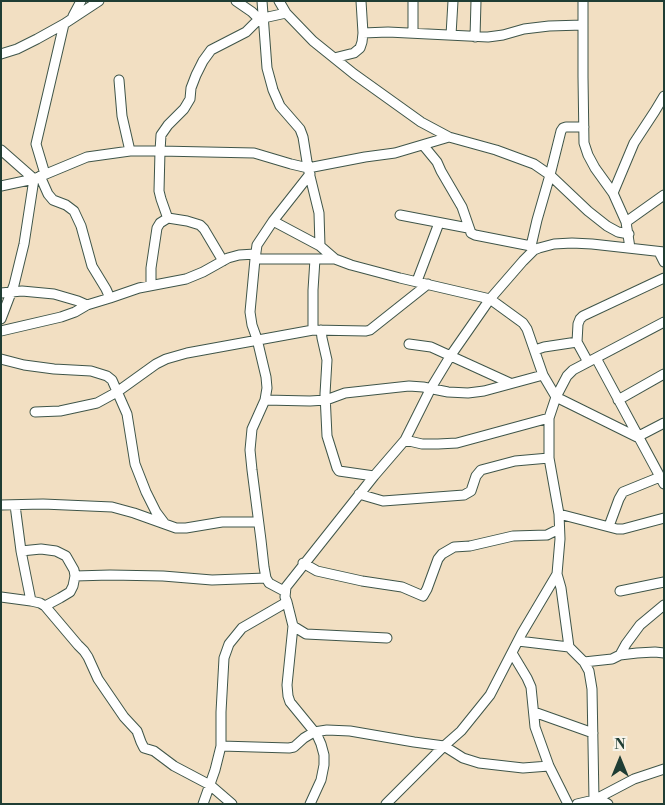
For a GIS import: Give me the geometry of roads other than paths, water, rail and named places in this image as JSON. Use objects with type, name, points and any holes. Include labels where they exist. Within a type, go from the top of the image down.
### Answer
[{"type":"street","points":[[81,1],[68,21],[36,144],[40,177],[48,194],[53,200],[74,211],[81,226],[92,266],[110,298]]},
{"type":"street","points":[[1,54],[30,42],[99,1]]},
{"type":"street","points":[[236,1],[261,19]]},
{"type":"street","points":[[262,1],[261,19],[267,68],[280,106],[300,129],[303,137],[319,213],[320,246]]},
{"type":"street","points":[[279,1],[286,13],[313,41],[354,74],[421,122],[449,137],[496,150],[534,164],[550,175],[606,226],[618,232],[628,234]]},
{"type":"street","points":[[334,58],[354,53],[360,48],[363,33],[361,1]]},
{"type":"street","points":[[413,1],[413,33]]},
{"type":"street","points":[[451,35],[453,1]]},
{"type":"street","points":[[475,37],[476,1]]},
{"type":"street","points":[[583,1],[584,143],[588,155],[613,193],[626,222],[630,248]]},
{"type":"street","points":[[168,218],[159,191],[160,134],[184,109],[190,99],[196,75],[203,61],[212,50],[246,32],[261,19],[286,13]]},
{"type":"street","points":[[363,33],[388,32],[475,37],[504,35],[524,29],[549,26],[583,25]]},
{"type":"street","points":[[119,80],[122,116],[130,150]]},
{"type":"street","points":[[613,193],[634,143],[664,96]]},
{"type":"street","points":[[310,804],[321,780],[324,765],[321,744],[290,702],[288,696],[287,685],[293,626],[284,591],[304,563],[405,440],[431,388],[451,355],[490,299],[533,248],[537,220],[561,131],[563,128],[584,127]]},
{"type":"street","points":[[1,186],[40,177],[87,156],[130,150],[254,153],[309,171],[365,156],[395,153],[449,137]]},
{"type":"street","points":[[423,145],[437,162],[462,207],[468,228],[476,236],[533,248],[572,243],[662,252],[664,262]]},
{"type":"street","points":[[1,150],[40,177]]},
{"type":"street","points":[[284,591],[270,583],[266,578],[258,522],[250,450],[252,429],[265,400],[267,388],[250,312],[257,245],[272,220],[309,171]]},
{"type":"street","points":[[1,319],[14,286],[40,177]]},
{"type":"street","points":[[626,222],[664,195]]},
{"type":"street","points":[[400,215],[468,228]]},
{"type":"street","points":[[152,285],[151,268],[157,228],[160,223],[168,218],[200,225],[223,261]]},
{"type":"street","points":[[272,220],[320,246],[335,259],[351,265],[490,299],[522,323],[527,329],[543,375],[556,397],[638,437]]},
{"type":"street","points":[[417,282],[439,223]]},
{"type":"street","points":[[1,331],[61,317],[87,305],[139,288],[186,279],[228,258],[239,255],[335,259]]},
{"type":"street","points":[[315,259],[313,290],[317,330],[327,360],[327,436],[339,471],[374,476]]},
{"type":"street","points":[[608,526],[623,492],[662,480],[618,400],[592,360],[577,342],[578,324],[583,316],[664,278]]},
{"type":"street","points":[[35,412],[60,411],[97,403],[117,392],[156,364],[186,352],[317,330],[370,330],[428,284]]},
{"type":"street","points":[[1,293],[22,291],[54,294],[87,305]]},
{"type":"street","points":[[596,799],[592,689],[589,671],[584,662],[569,647],[558,574],[559,514],[548,458],[550,418],[556,397],[572,370],[664,322]]},
{"type":"street","points":[[535,350],[577,342]]},
{"type":"street","points":[[409,344],[431,347],[510,383]]},
{"type":"street","points":[[1,360],[54,369],[91,371],[107,376],[112,380],[126,414],[135,464],[146,492],[156,512],[165,524]]},
{"type":"street","points":[[618,400],[664,374]]},
{"type":"street","points":[[265,400],[326,400],[345,393],[409,386],[468,393],[484,391],[543,375]]},
{"type":"street","points":[[405,440],[422,444],[457,443],[550,418]]},
{"type":"street","points":[[638,437],[664,423]]},
{"type":"street","points":[[360,494],[383,501],[464,495],[470,491],[476,476],[481,470],[515,461],[548,458]]},
{"type":"street","points":[[1,505],[43,504],[112,507],[176,528],[222,522],[258,522]]},
{"type":"street","points":[[15,505],[21,551],[31,600]]},
{"type":"street","points":[[559,514],[617,529],[664,518]]},
{"type":"street","points":[[304,563],[324,572],[402,587],[423,596],[438,559],[442,554],[454,547],[470,546],[512,536],[547,535],[559,529]]},
{"type":"street","points":[[21,551],[41,548],[56,551],[66,556],[74,570],[75,576],[70,592],[45,606]]},
{"type":"street","points":[[386,804],[444,746],[462,731],[490,695],[518,641],[558,574]]},
{"type":"street","points":[[75,576],[163,576],[212,580],[266,578]]},
{"type":"street","points":[[620,591],[664,582]]},
{"type":"street","points":[[1,597],[31,600],[45,606],[84,650],[98,679],[124,717],[137,731],[144,748],[154,751],[174,766],[210,785],[232,804]]},
{"type":"street","points":[[204,804],[221,746],[224,658],[229,644],[242,628],[287,602]]},
{"type":"street","points":[[620,655],[640,625],[664,605]]},
{"type":"street","points":[[293,626],[306,634],[387,638]]},
{"type":"street","points":[[518,641],[569,647]]},
{"type":"street","points":[[512,653],[530,686],[536,727],[549,766],[568,804]]},
{"type":"street","points":[[584,662],[612,659],[620,655],[664,653]]},
{"type":"street","points":[[534,712],[593,733]]},
{"type":"street","points":[[221,746],[289,748],[314,732],[327,730],[350,731],[444,746],[463,758],[479,763],[523,768],[549,766]]},
{"type":"street","points":[[577,804],[596,799],[634,780],[664,769]]},
{"type":"street","points":[[596,799],[608,804]]}]
